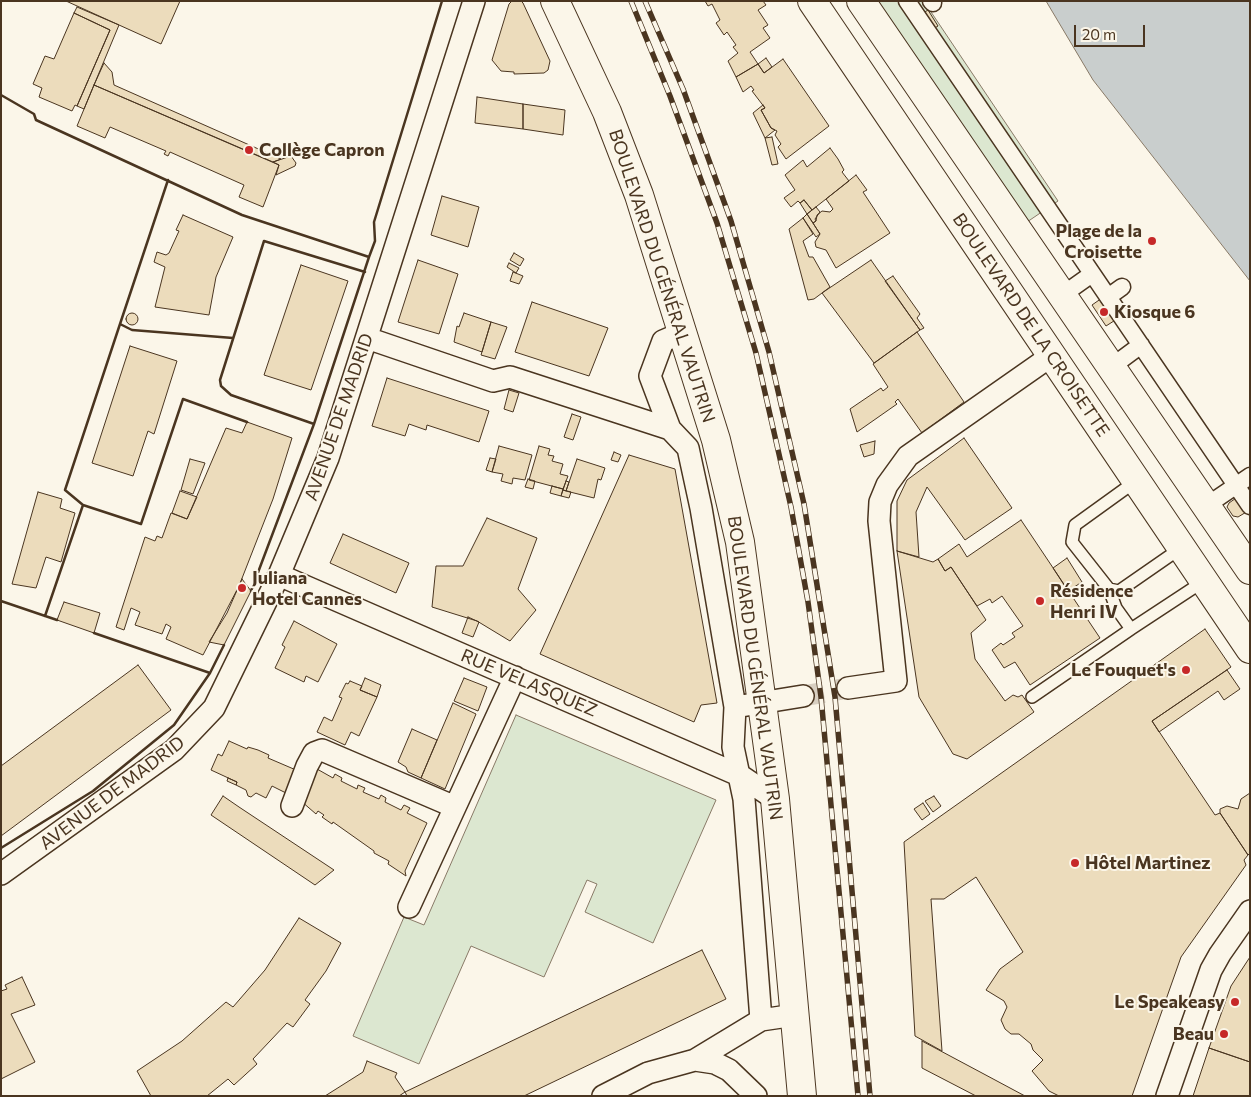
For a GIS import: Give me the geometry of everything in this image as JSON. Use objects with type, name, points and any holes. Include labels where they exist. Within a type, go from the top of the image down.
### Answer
[{"type":"main road","name":"BOULEVARD DU GÉNÉRAL VAUTRIN","points":[[555,1],[611,121],[639,195],[684,332],[716,440],[740,542],[775,799],[802,1096]]},
{"type":"main road","name":"BOULEVARD DE LA CROISETTE","points":[[812,1],[1250,649]]},
{"type":"main road","points":[[861,1],[1086,333],[1250,570]]},
{"type":"main road","points":[[1051,356],[1086,333]]},
{"type":"street","name":"AVENUE DE MADRID","points":[[1,874],[174,750],[214,708],[279,575],[328,458],[474,1]]},
{"type":"street","points":[[907,1],[1250,506]]},
{"type":"street","points":[[1061,296],[1092,274]]},
{"type":"street","points":[[1108,297],[1122,287]]},
{"type":"street","points":[[684,332],[663,341],[650,376],[670,429],[688,448],[696,479],[735,707],[733,747],[741,776],[744,798],[761,1020]]},
{"type":"street","points":[[367,338],[493,380],[510,377],[670,429]]},
{"type":"street","points":[[1110,368],[1141,345]]},
{"type":"street","points":[[848,688],[896,680],[879,522],[880,502],[887,485],[908,456],[1051,356]]},
{"type":"street","points":[[1206,506],[1250,476]]},
{"type":"street","name":"RUE VELASQUEZ","points":[[279,575],[741,776],[775,799]]},
{"type":"street","points":[[409,907],[515,677]]},
{"type":"street","points":[[735,707],[803,696]]},
{"type":"street","points":[[292,806],[307,766],[314,753],[322,750],[455,807]]},
{"type":"street","points":[[1167,1096],[1212,970],[1220,954],[1250,911]]},
{"type":"street","points":[[603,1096],[648,1073],[694,1060],[761,1020],[795,1015]]},
{"type":"street","points":[[694,1060],[715,1063],[729,1070],[756,1096]]},
{"type":"lane","points":[[1131,629],[1116,608],[1109,589],[1072,542],[1076,525],[1136,481]]},
{"type":"lane","points":[[1109,589],[1118,591],[1181,548]]},
{"type":"lane","points":[[1032,698],[1204,581]]},
{"type":"green space","points":[[878,1],[937,1],[927,6],[1058,201],[1027,222]]},
{"type":"green space","points":[[516,715],[716,800],[653,943],[585,912],[597,884],[587,880],[544,977],[471,946],[419,1064],[353,1036],[404,917],[424,925]]},
{"type":"shaded area","points":[[1046,1],[1250,1],[1250,281],[1093,80]]},
{"type":"building","points":[[66,1],[180,1],[161,44]]},
{"type":"building","points":[[512,1],[521,1],[523,3],[550,61],[548,70],[544,73],[514,74],[514,72],[501,71],[492,60],[509,4]]},
{"type":"building","points":[[705,1],[763,1],[766,5],[758,10],[768,25],[763,28],[770,38],[750,52],[758,64],[736,77],[728,61],[738,53],[733,47],[736,45],[727,32],[724,35],[716,23],[720,20],[712,4],[708,6]]},
{"type":"building","points":[[77,7],[119,25],[84,109],[77,106],[110,30],[74,13]]},
{"type":"building","points":[[928,10],[938,26],[930,31],[920,15]]},
{"type":"building","points":[[74,13],[110,30],[77,106],[75,105],[72,111],[39,97],[42,88],[33,84],[45,56],[54,59]]},
{"type":"building","points":[[766,58],[772,67],[764,73],[758,64]]},
{"type":"building","points":[[783,59],[829,126],[786,159],[778,147],[781,144],[775,135],[777,131],[771,128],[761,110],[765,108],[752,91],[754,90],[751,86],[743,92],[736,77],[758,64],[764,73]]},
{"type":"building","points":[[104,63],[112,72],[114,85],[281,159],[273,162],[94,85]]},
{"type":"building","points":[[94,85],[279,165],[263,207],[239,197],[244,185],[170,152],[168,156],[164,154],[166,151],[110,127],[105,138],[77,126]]},
{"type":"building","points":[[477,97],[523,104],[523,129],[475,123]]},
{"type":"building","points":[[523,104],[565,110],[563,135],[523,129]]},
{"type":"building","points":[[763,105],[765,108],[761,110],[771,128],[775,130],[765,138],[753,113]]},
{"type":"building","points":[[772,137],[778,164],[772,165],[765,138]]},
{"type":"building","points":[[830,148],[844,170],[842,172],[849,181],[812,210],[804,200],[800,203],[798,201],[791,207],[784,198],[795,190],[785,175],[803,160],[807,167]]},
{"type":"building","points":[[291,156],[296,163],[295,166],[276,175],[279,165],[273,162]]},
{"type":"building","points":[[856,175],[867,190],[863,192],[890,233],[836,268],[826,250],[816,247],[815,242],[820,234],[813,223],[816,221],[817,215],[822,211],[830,212],[833,209],[826,199]]},
{"type":"building","points":[[442,196],[479,207],[468,247],[431,235]]},
{"type":"building","points":[[804,200],[812,210],[807,214],[800,203]]},
{"type":"building","points":[[816,207],[820,212],[813,223],[807,214]]},
{"type":"building","points":[[807,214],[820,234],[816,237],[803,218]]},
{"type":"building","points":[[183,215],[233,237],[216,277],[209,315],[155,307],[165,267],[154,262],[157,252],[166,255],[169,253],[179,231],[176,230]]},
{"type":"building","points":[[803,218],[813,234],[803,241],[809,257],[813,257],[830,287],[814,299],[808,300],[789,229]]},
{"type":"building","points":[[514,253],[524,259],[520,266],[510,260]]},
{"type":"building","points":[[418,260],[458,274],[439,334],[398,322]]},
{"type":"building","points":[[871,260],[920,330],[874,363],[822,293]]},
{"type":"building","points":[[509,263],[519,268],[516,273],[507,267]]},
{"type":"building","points":[[301,265],[348,281],[311,390],[264,375]]},
{"type":"building","points":[[513,272],[523,276],[519,284],[510,281]]},
{"type":"building","points":[[893,276],[920,314],[917,318],[924,328],[920,330],[885,281]]},
{"type":"building","name":"Kiosque 6","points":[[1102,298],[1117,319],[1106,326],[1092,305]]},
{"type":"building","points":[[532,302],[608,328],[589,376],[515,352]]},
{"type":"building","points":[[132,313],[138,319],[132,325],[126,319]]},
{"type":"building","points":[[464,313],[491,322],[482,352],[454,342],[457,326],[459,327]]},
{"type":"building","points":[[491,322],[507,327],[495,359],[481,355]]},
{"type":"building","points":[[917,332],[964,402],[922,433],[898,399],[895,402],[897,404],[857,432],[850,409],[881,388],[883,391],[888,387],[873,364]]},
{"type":"building","points":[[130,346],[177,361],[154,434],[148,431],[133,476],[92,463]]},
{"type":"building","points":[[387,378],[489,411],[479,442],[427,425],[426,430],[409,424],[405,436],[372,426]]},
{"type":"building","points":[[509,390],[519,393],[513,412],[504,409]]},
{"type":"building","points":[[572,414],[581,417],[573,440],[564,437]]},
{"type":"building","points":[[247,422],[292,438],[273,499],[239,586],[203,655],[166,639],[171,627],[166,624],[162,634],[135,625],[140,612],[131,608],[124,630],[116,627],[145,537],[155,541],[157,536],[162,538],[171,513],[187,519],[226,428],[242,433]]},
{"type":"building","points":[[964,438],[1012,508],[965,540],[927,487],[916,512],[919,557],[897,551],[897,501],[907,480]]},
{"type":"building","points":[[875,441],[874,454],[864,457],[860,445]]},
{"type":"building","points":[[499,446],[532,455],[525,480],[513,478],[512,484],[501,481],[503,474],[492,472]]},
{"type":"building","points":[[539,446],[550,449],[548,455],[554,456],[552,461],[563,464],[560,474],[568,476],[563,489],[529,480]]},
{"type":"building","points":[[614,452],[621,455],[618,462],[611,460]]},
{"type":"building","points":[[629,455],[675,469],[717,703],[701,705],[694,722],[540,654]]},
{"type":"building","points":[[490,458],[496,459],[492,472],[486,470]]},
{"type":"building","points":[[190,459],[205,463],[193,494],[181,490]]},
{"type":"building","points":[[577,459],[605,468],[601,480],[598,479],[594,498],[566,491]]},
{"type":"building","points":[[528,479],[535,481],[533,489],[525,487]]},
{"type":"building","points":[[566,481],[569,482],[566,491],[563,490]]},
{"type":"building","points":[[552,486],[563,489],[561,496],[550,493]]},
{"type":"building","points":[[563,490],[571,492],[569,498],[561,496]]},
{"type":"building","points":[[180,491],[197,497],[187,519],[172,513]]},
{"type":"building","points":[[38,492],[62,499],[60,508],[75,513],[61,562],[46,557],[36,588],[12,584]]},
{"type":"building","points":[[1239,496],[1248,511],[1238,517],[1233,516],[1227,507],[1229,503]]},
{"type":"building","points":[[487,518],[537,538],[518,589],[536,610],[510,641],[477,621],[432,607],[436,566],[463,566]]},
{"type":"building","name":"Résidence Henri IV","points":[[1021,520],[1100,638],[1030,685],[1015,662],[1004,668],[992,650],[1001,643],[1003,645],[1015,637],[1012,633],[1023,626],[1002,596],[992,603],[990,599],[977,606],[951,567],[945,571],[938,559],[959,544],[967,557]]},
{"type":"building","points":[[343,534],[409,563],[396,593],[330,563]]},
{"type":"building","points":[[897,551],[933,562],[938,559],[945,571],[951,567],[986,620],[971,633],[975,659],[1005,701],[1013,695],[1018,697],[1022,695],[1034,712],[967,759],[953,754],[919,697]]},
{"type":"building","points":[[1067,558],[1082,582],[1068,591],[1053,568]]},
{"type":"building","points":[[242,579],[251,591],[224,645],[209,642],[227,613]]},
{"type":"building","points":[[64,602],[100,613],[94,633],[57,620]]},
{"type":"building","points":[[468,617],[479,622],[473,637],[462,633]]},
{"type":"building","points":[[294,621],[337,644],[318,682],[306,676],[304,682],[275,668],[285,647],[282,645]]},
{"type":"building","name":"Hôtel Martinez","points":[[1205,629],[1231,667],[1152,721],[1215,815],[1220,813],[1248,855],[1244,860],[1246,865],[1181,957],[1132,1096],[1059,1096],[1049,1091],[1032,1071],[1043,1060],[1033,1050],[1031,1044],[1019,1034],[1011,1034],[1005,1029],[1001,1020],[1007,1007],[1004,1001],[986,990],[1000,969],[1023,952],[976,877],[944,899],[931,899],[942,1051],[915,1036],[904,842]]},
{"type":"building","points":[[138,665],[171,710],[1,836],[1,766]]},
{"type":"building","points":[[1227,670],[1240,689],[1224,700],[1218,691],[1159,732],[1152,721]]},
{"type":"building","points":[[365,678],[381,685],[377,697],[360,690]]},
{"type":"building","points":[[464,678],[487,687],[478,711],[454,701]]},
{"type":"building","points":[[350,681],[362,686],[360,690],[377,697],[359,736],[351,732],[345,745],[317,732],[324,717],[332,721],[342,698],[339,697],[346,683],[348,684]]},
{"type":"building","points":[[453,703],[476,714],[445,789],[421,778]]},
{"type":"building","points":[[412,729],[437,740],[421,778],[408,772],[406,767],[398,762]]},
{"type":"building","points":[[229,741],[247,749],[248,747],[258,750],[269,755],[268,758],[296,770],[286,793],[272,786],[266,798],[256,793],[251,797],[248,796],[246,790],[236,785],[237,782],[211,770],[218,754],[222,756]]},
{"type":"building","points":[[317,769],[333,778],[335,774],[342,778],[341,781],[357,789],[358,785],[365,788],[363,792],[379,799],[381,795],[386,798],[385,802],[401,810],[404,805],[410,808],[407,813],[427,823],[405,871],[406,876],[388,864],[389,861],[374,853],[374,851],[333,822],[332,824],[322,817],[324,815],[318,811],[316,814],[301,801]]},
{"type":"building","points":[[228,778],[237,782],[236,785],[227,781]]},
{"type":"building","points":[[1250,793],[1250,853],[1248,855],[1220,813],[1220,809],[1227,806],[1238,809],[1241,799]]},
{"type":"building","points":[[223,796],[334,870],[315,885],[211,815]]},
{"type":"building","points":[[934,796],[941,806],[933,812],[925,801]]},
{"type":"building","points":[[923,803],[930,814],[922,820],[914,809]]},
{"type":"building","points":[[299,918],[341,943],[326,971],[305,1000],[310,1004],[293,1027],[287,1023],[253,1059],[257,1064],[234,1085],[228,1079],[207,1096],[151,1096],[137,1071],[182,1041],[226,1002],[233,1007],[265,970]]},
{"type":"building","points":[[702,950],[726,999],[524,1096],[407,1096],[405,1092]]},
{"type":"building","points":[[1250,957],[1250,1062],[1209,1048],[1231,986]]},
{"type":"building","points":[[22,977],[35,1005],[11,1014],[35,1062],[1,1079],[1,991],[7,989],[5,985]]},
{"type":"building","points":[[922,1041],[1025,1096],[976,1096],[922,1068]]},
{"type":"building","points":[[1209,1048],[1250,1062],[1250,1096],[1193,1096]]},
{"type":"building","points":[[367,1061],[397,1073],[395,1077],[405,1092],[399,1096],[325,1096],[363,1072]]},
{"type":"tunnel","points":[[803,696],[848,688]]},
{"type":"railway","points":[[631,1],[670,96],[717,223],[756,353],[791,507],[808,602],[821,697],[858,1096]]},
{"type":"railway","points":[[645,1],[683,89],[731,221],[769,352],[804,504],[835,697],[870,1096]]},
{"type":"wall","points":[[1,95],[34,114],[36,120],[242,215],[369,257],[375,241],[374,222],[442,1]]},
{"type":"wall","points":[[168,180],[120,324],[132,330],[233,338]]},
{"type":"wall","points":[[314,424],[231,395],[221,386],[220,380],[264,241],[365,272]]},
{"type":"wall","points":[[251,591],[314,424],[369,257]]},
{"type":"wall","points":[[120,324],[65,490],[83,505],[141,524],[183,399],[247,422]]},
{"type":"wall","points":[[45,616],[83,505]]},
{"type":"wall","points":[[1,601],[57,620]]},
{"type":"wall","points":[[94,633],[210,673]]},
{"type":"wall","points":[[1,848],[93,791],[174,725],[210,673],[224,645]]},
{"type":"place","name":"Collège Capron","points":[[249,150]]},
{"type":"place","name":"Plage de la Croisette","points":[[1152,241]]},
{"type":"place","name":"Kiosque 6","points":[[1104,312]]},
{"type":"place","name":"Juliana Hotel Cannes","points":[[242,588]]},
{"type":"place","name":"Résidence Henri IV","points":[[1040,601]]},
{"type":"place","name":"Le Fouquet's","points":[[1186,670]]},
{"type":"place","name":"Hôtel Martinez","points":[[1075,863]]},
{"type":"place","name":"Le Speakeasy","points":[[1235,1002]]},
{"type":"place","name":"Beau","points":[[1224,1034]]}]
